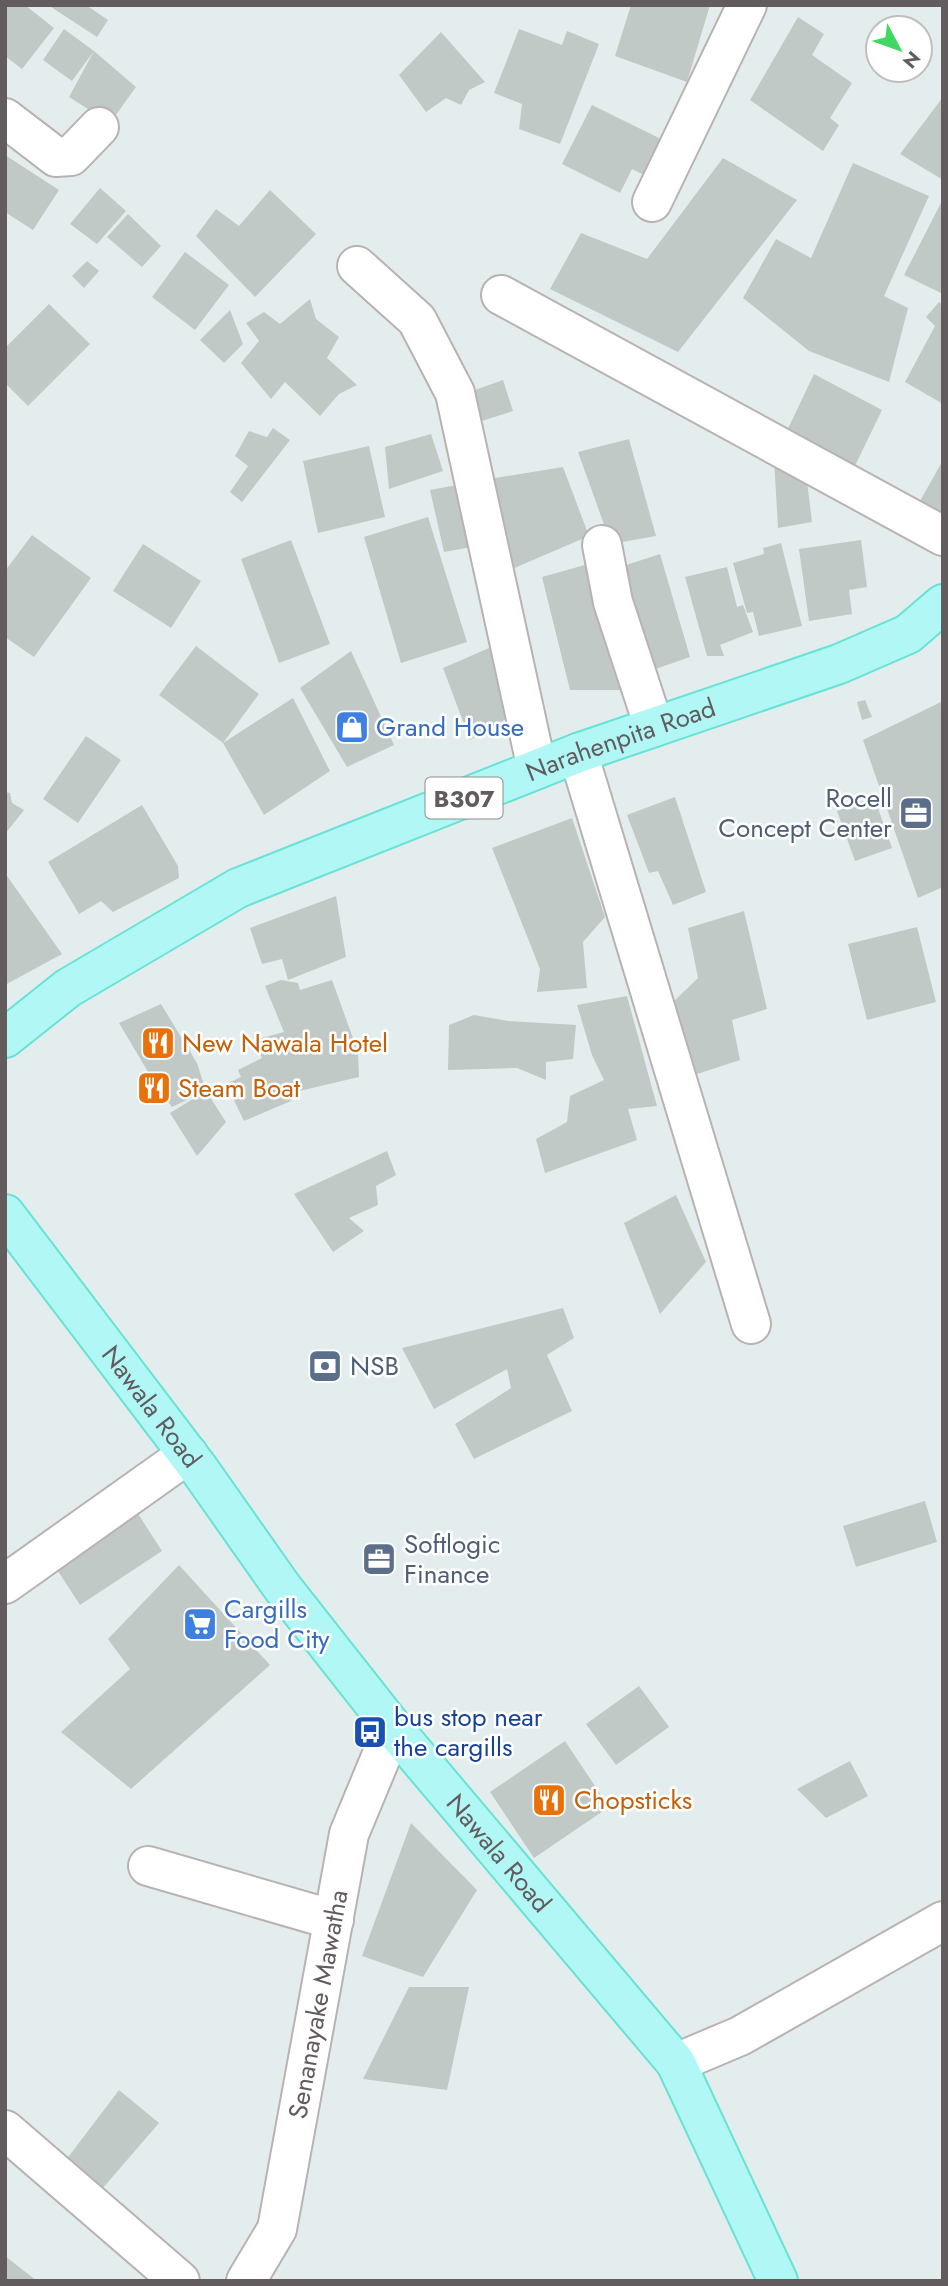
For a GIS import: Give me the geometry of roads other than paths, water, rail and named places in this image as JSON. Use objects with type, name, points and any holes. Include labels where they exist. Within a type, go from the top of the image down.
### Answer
[{"type":"main road","name":"Narahenpita Road","points":[[5,1038],[68,988],[238,888],[578,753],[839,664],[908,634],[943,604]]},
{"type":"main road","name":"Nawala Road","points":[[5,1214],[188,1454],[282,1587],[393,1728],[676,2063],[778,2281]]},
{"type":"street","points":[[652,202],[747,5]]},
{"type":"street","points":[[5,118],[56,157],[71,156],[99,127]]},
{"type":"street","points":[[357,266],[417,320],[455,393],[537,769]]},
{"type":"street","points":[[502,295],[943,536]]},
{"type":"street","points":[[602,545],[613,603],[654,727]]},
{"type":"street","points":[[578,753],[751,1324]]},
{"type":"street","points":[[5,1584],[188,1454]]},
{"type":"street","name":"Senanayake Mawatha","points":[[246,2281],[277,2228],[349,1834],[393,1728]]},
{"type":"street","points":[[148,1866],[334,1920]]},
{"type":"street","points":[[676,2063],[740,2036],[943,1921]]},
{"type":"street","points":[[5,2130],[180,2281]]},
{"type":"place","name":"Grand House","points":[[352,727]]},
{"type":"place","name":"Rocell Concept Center","points":[[916,813]]},
{"type":"place","name":"New Nawala Hotel","points":[[158,1043]]},
{"type":"place","name":"Steam Boat","points":[[154,1088]]},
{"type":"place","name":"NSB","points":[[325,1366]]},
{"type":"place","name":"Softlogic Finance","points":[[379,1559]]},
{"type":"place","name":"Cargills Food City","points":[[200,1624]]},
{"type":"place","name":"bus stop near the cargills","points":[[370,1732]]},
{"type":"place","name":"Chopsticks","points":[[549,1800]]}]
